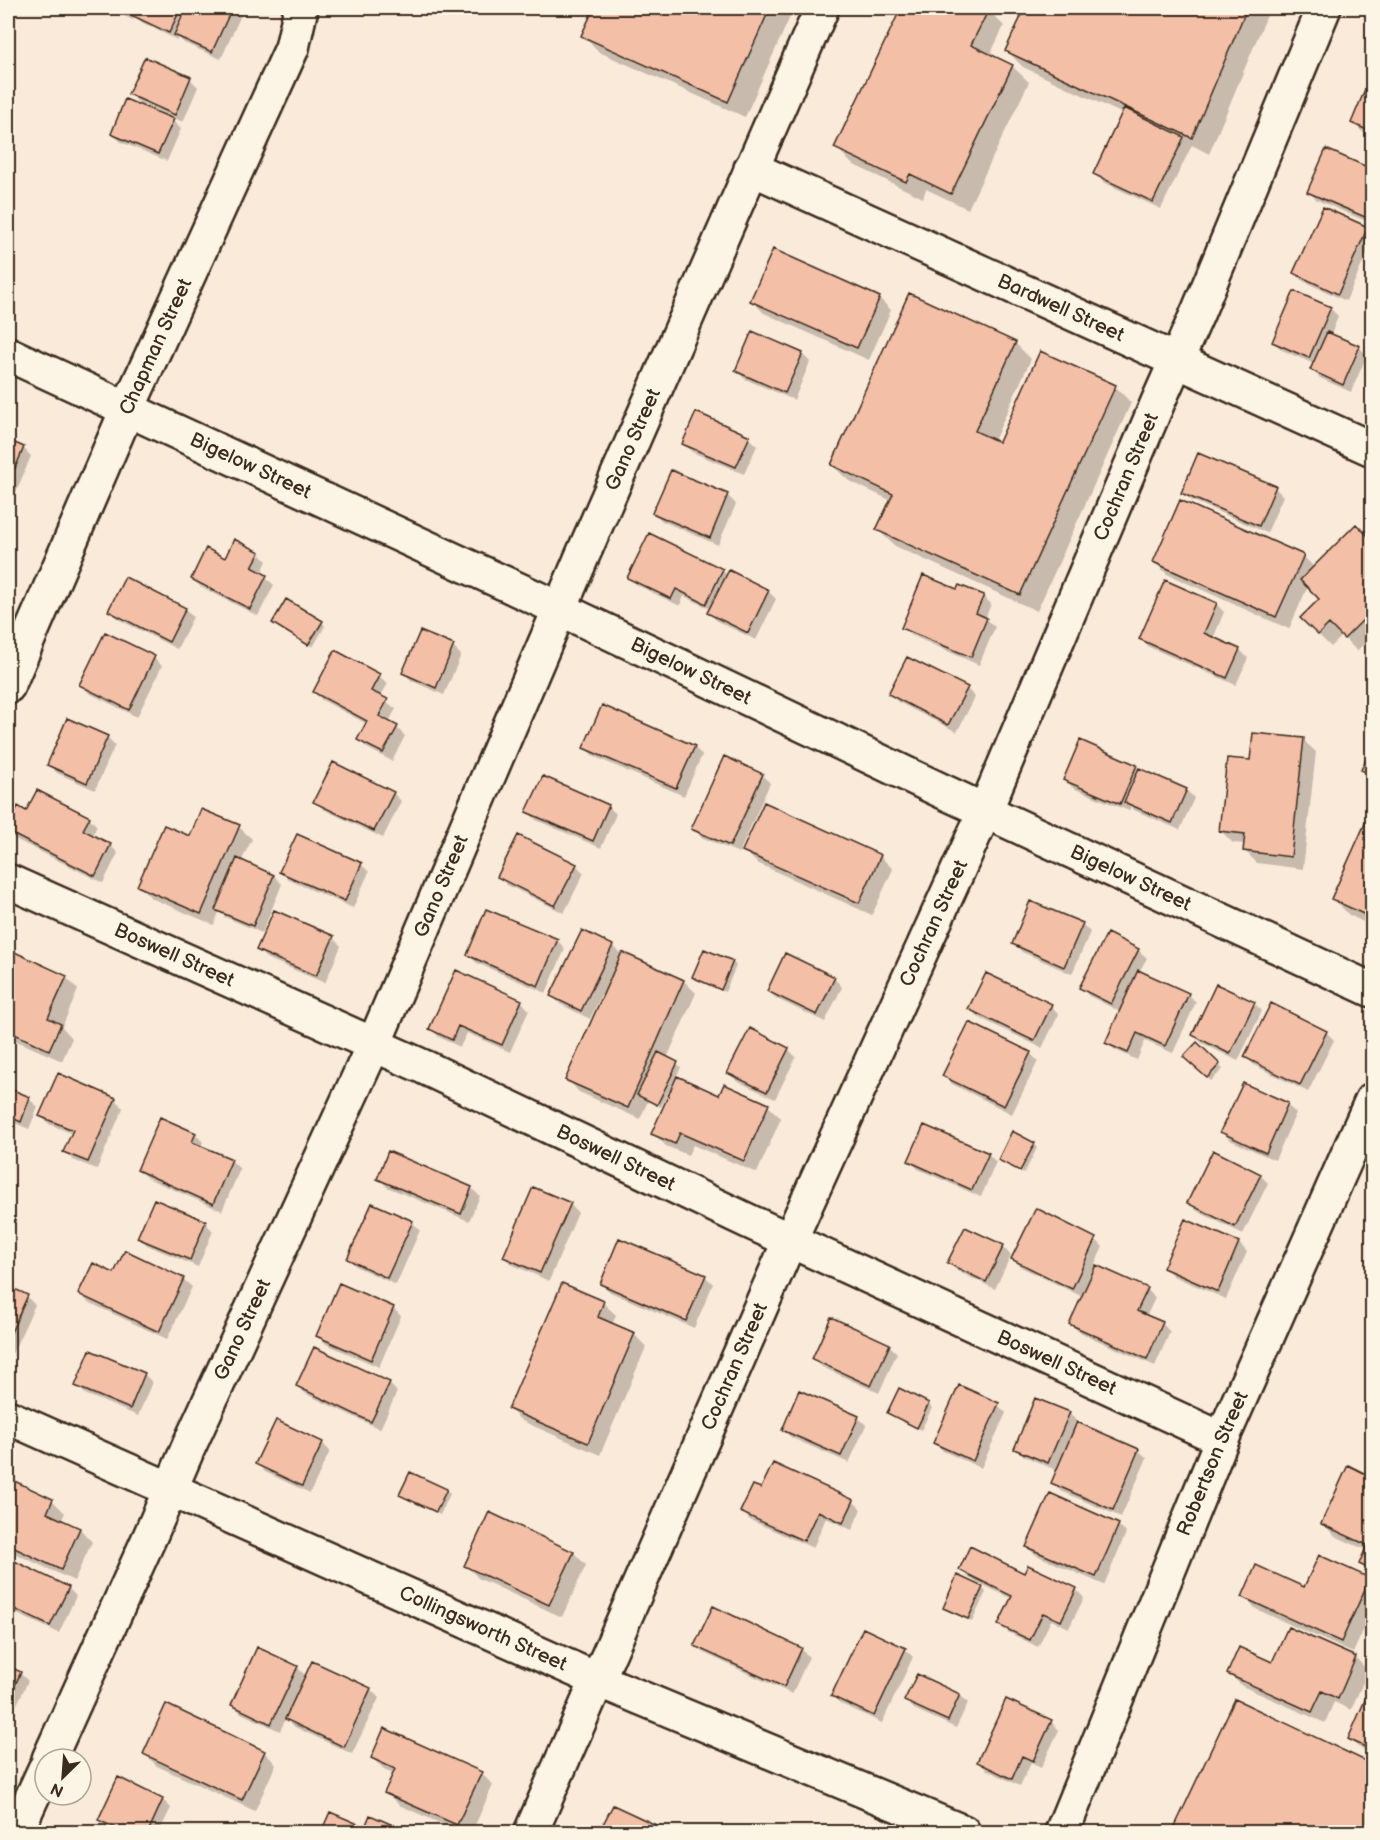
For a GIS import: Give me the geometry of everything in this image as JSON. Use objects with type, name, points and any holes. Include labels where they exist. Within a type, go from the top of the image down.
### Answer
[{"type":"street","name":"Chapman Street","points":[[8,686],[127,410],[292,48],[302,8]]},
{"type":"street","name":"Gano Street","points":[[54,1747],[189,1446],[374,1044],[560,609],[822,8]]},
{"type":"street","name":"Cochran Street","points":[[531,1833],[790,1240],[985,811],[1198,312],[1324,8]]},
{"type":"street","name":"Bardwell Street","points":[[751,168],[1372,449]]},
{"type":"street","name":"Bigelow Street","points":[[8,354],[560,609],[985,811],[1372,990]]},
{"type":"street","name":"Boswell Street","points":[[8,881],[374,1044],[790,1240],[1222,1439]]},
{"type":"street","name":"Robertson Street","points":[[1062,1833],[1222,1439],[1372,1100]]},
{"type":"street","name":"Collingsworth Street","points":[[8,1417],[598,1680],[963,1833]]},
{"type":"street","points":[[16,1833],[33,1795]]},
{"type":"building","points":[[135,8],[181,8],[169,33],[131,15]]},
{"type":"building","points":[[186,8],[232,8],[212,52],[174,35]]},
{"type":"building","points":[[594,8],[770,8],[728,102],[581,36]]},
{"type":"building","points":[[901,8],[989,9],[971,45],[1013,65],[951,194],[910,174],[906,182],[834,148]]},
{"type":"building","points":[[1025,8],[1247,8],[1192,138],[1005,51]]},
{"type":"building","points":[[145,57],[191,77],[175,115],[128,94]]},
{"type":"building","points":[[1369,80],[1372,81],[1372,132],[1351,123]]},
{"type":"building","points":[[125,99],[174,119],[158,154],[111,134]]},
{"type":"building","points":[[1124,108],[1184,137],[1153,202],[1093,174]]},
{"type":"building","points":[[1326,149],[1372,169],[1372,220],[1307,192]]},
{"type":"building","points":[[1323,207],[1368,227],[1338,294],[1293,273]]},
{"type":"building","points":[[773,249],[880,297],[857,348],[750,301]]},
{"type":"building","points":[[1294,291],[1331,307],[1309,358],[1272,342]]},
{"type":"building","points":[[909,293],[1016,342],[975,431],[999,442],[1040,351],[1116,385],[1020,595],[876,530],[893,494],[831,465]]},
{"type":"building","points":[[752,331],[803,353],[785,393],[735,371]]},
{"type":"building","points":[[1327,332],[1360,346],[1343,385],[1310,370]]},
{"type":"building","points":[[696,412],[750,436],[736,467],[682,444]]},
{"type":"building","points":[[8,440],[24,447],[8,485]]},
{"type":"building","points":[[1198,453],[1276,486],[1259,526],[1181,493]]},
{"type":"building","points":[[671,470],[728,494],[710,538],[652,513]]},
{"type":"building","points":[[1180,500],[1304,555],[1276,617],[1153,562]]},
{"type":"building","points":[[1356,524],[1372,540],[1372,611],[1344,639],[1329,624],[1318,635],[1300,618],[1319,599],[1300,580]]},
{"type":"building","points":[[649,533],[723,569],[706,604],[676,589],[671,599],[627,578]]},
{"type":"building","points":[[234,539],[260,552],[252,567],[267,575],[250,609],[191,579],[206,548],[225,558]]},
{"type":"building","points":[[729,570],[769,590],[748,633],[707,613]]},
{"type":"building","points":[[923,575],[957,589],[959,585],[984,595],[976,613],[987,618],[971,657],[901,628]]},
{"type":"building","points":[[125,577],[186,608],[169,642],[108,611]]},
{"type":"building","points":[[1165,580],[1217,603],[1204,633],[1240,649],[1227,678],[1139,639]]},
{"type":"building","points":[[286,599],[323,621],[308,645],[272,623]]},
{"type":"building","points":[[420,631],[454,645],[436,688],[402,673]]},
{"type":"building","points":[[105,632],[155,656],[129,710],[79,685]]},
{"type":"building","points":[[335,650],[380,674],[371,691],[388,699],[379,716],[398,726],[383,753],[357,740],[367,721],[313,692]]},
{"type":"building","points":[[907,657],[968,687],[948,725],[888,694]]},
{"type":"building","points":[[602,705],[695,746],[676,788],[583,748]]},
{"type":"building","points":[[67,718],[108,736],[87,783],[47,765]]},
{"type":"building","points":[[1253,733],[1304,738],[1291,857],[1243,851],[1245,834],[1219,831],[1227,758],[1250,760]]},
{"type":"building","points":[[1080,740],[1137,765],[1120,804],[1063,780]]},
{"type":"building","points":[[1372,746],[1372,775],[1361,770]]},
{"type":"building","points":[[724,756],[763,774],[730,846],[691,829]]},
{"type":"building","points":[[333,762],[394,792],[374,831],[313,802]]},
{"type":"building","points":[[1139,768],[1187,789],[1172,823],[1124,802]]},
{"type":"building","points":[[543,776],[609,805],[593,841],[526,812]]},
{"type":"building","points":[[37,790],[90,817],[83,830],[111,844],[95,876],[8,832],[18,806],[26,811]]},
{"type":"building","points":[[764,802],[881,855],[859,903],[742,851]]},
{"type":"building","points":[[1372,808],[1372,918],[1331,899]]},
{"type":"building","points":[[201,809],[240,825],[201,914],[137,886],[164,825],[190,836]]},
{"type":"building","points":[[297,834],[362,863],[345,901],[279,872]]},
{"type":"building","points":[[518,835],[577,864],[555,906],[497,877]]},
{"type":"building","points":[[237,858],[274,875],[253,926],[215,910]]},
{"type":"building","points":[[1030,901],[1083,923],[1064,967],[1012,944]]},
{"type":"building","points":[[486,909],[558,939],[538,986],[467,955]]},
{"type":"building","points":[[274,910],[334,936],[316,976],[256,950]]},
{"type":"building","points":[[582,930],[613,945],[581,1011],[550,996]]},
{"type":"building","points":[[1107,933],[1139,949],[1111,1004],[1079,988]]},
{"type":"building","points":[[8,949],[67,976],[48,1018],[61,1024],[49,1050],[8,1031]]},
{"type":"building","points":[[704,949],[733,961],[721,990],[692,977]]},
{"type":"building","points":[[622,952],[684,980],[628,1108],[565,1080]]},
{"type":"building","points":[[785,953],[835,977],[817,1015],[767,991]]},
{"type":"building","points":[[456,970],[522,1000],[502,1045],[458,1026],[452,1040],[429,1029]]},
{"type":"building","points":[[1138,970],[1189,993],[1165,1046],[1137,1033],[1128,1053],[1105,1043]]},
{"type":"building","points":[[986,973],[1052,1004],[1034,1041],[968,1009]]},
{"type":"building","points":[[1216,984],[1255,1002],[1230,1054],[1192,1035]]},
{"type":"building","points":[[1271,1003],[1327,1031],[1300,1085],[1244,1057]]},
{"type":"building","points":[[969,1022],[1031,1052],[1004,1106],[942,1076]]},
{"type":"building","points":[[750,1028],[789,1048],[767,1092],[727,1073]]},
{"type":"building","points":[[1197,1042],[1220,1064],[1207,1078],[1183,1057]]},
{"type":"building","points":[[658,1052],[678,1062],[657,1105],[637,1095]]},
{"type":"building","points":[[58,1073],[116,1098],[88,1162],[63,1152],[73,1130],[39,1116]]},
{"type":"building","points":[[677,1076],[719,1095],[724,1084],[769,1104],[744,1161],[680,1133],[675,1144],[651,1134]]},
{"type":"building","points":[[1243,1083],[1288,1103],[1266,1153],[1220,1132]]},
{"type":"building","points":[[8,1088],[30,1097],[21,1122],[8,1116]]},
{"type":"building","points":[[160,1117],[196,1133],[192,1142],[232,1159],[213,1204],[137,1170]]},
{"type":"building","points":[[924,1125],[989,1153],[972,1190],[908,1161]]},
{"type":"building","points":[[1012,1131],[1035,1143],[1020,1171],[998,1160]]},
{"type":"building","points":[[1213,1150],[1261,1174],[1235,1227],[1187,1203]]},
{"type":"building","points":[[388,1151],[472,1187],[461,1214],[377,1179]]},
{"type":"building","points":[[533,1187],[571,1203],[540,1273],[503,1257]]},
{"type":"building","points":[[154,1199],[206,1221],[190,1260],[137,1238]]},
{"type":"building","points":[[372,1203],[413,1221],[387,1278],[347,1259]]},
{"type":"building","points":[[1036,1208],[1096,1238],[1072,1289],[1011,1259]]},
{"type":"building","points":[[1185,1219],[1239,1242],[1218,1292],[1163,1268]]},
{"type":"building","points":[[965,1227],[1004,1245],[986,1282],[947,1263]]},
{"type":"building","points":[[619,1238],[706,1275],[686,1321],[600,1284]]},
{"type":"building","points":[[125,1250],[184,1278],[159,1332],[78,1294],[93,1263],[114,1273]]},
{"type":"building","points":[[1096,1265],[1148,1288],[1137,1311],[1163,1322],[1147,1359],[1069,1324]]},
{"type":"building","points":[[339,1283],[394,1307],[371,1360],[316,1336]]},
{"type":"building","points":[[562,1283],[604,1301],[598,1317],[635,1333],[588,1443],[508,1409]]},
{"type":"building","points":[[8,1286],[28,1295],[8,1339]]},
{"type":"building","points":[[831,1317],[890,1344],[871,1386],[812,1359]]},
{"type":"building","points":[[314,1347],[390,1382],[371,1422],[296,1386]]},
{"type":"building","points":[[90,1350],[145,1373],[130,1409],[75,1386]]},
{"type":"building","points":[[959,1385],[999,1403],[973,1461],[933,1443]]},
{"type":"building","points":[[899,1388],[929,1403],[917,1428],[887,1413]]},
{"type":"building","points":[[799,1390],[859,1416],[841,1456],[782,1430]]},
{"type":"building","points":[[1035,1398],[1070,1412],[1048,1463],[1014,1449]]},
{"type":"building","points":[[276,1420],[323,1442],[302,1486],[255,1464]]},
{"type":"building","points":[[1077,1422],[1139,1449],[1113,1510],[1051,1483]]},
{"type":"building","points":[[773,1463],[854,1500],[843,1523],[818,1511],[804,1541],[740,1512],[753,1485],[761,1488]]},
{"type":"building","points":[[1348,1465],[1372,1477],[1372,1570],[1359,1564],[1367,1545],[1321,1524]]},
{"type":"building","points":[[410,1472],[447,1489],[436,1512],[399,1495]]},
{"type":"building","points":[[8,1478],[53,1499],[47,1513],[80,1528],[61,1570],[8,1545]]},
{"type":"building","points":[[1050,1493],[1119,1524],[1096,1577],[1026,1547]]},
{"type":"building","points":[[489,1512],[574,1552],[549,1605],[464,1566]]},
{"type":"building","points":[[970,1546],[1024,1573],[1028,1565],[1077,1588],[1061,1621],[1043,1613],[1030,1640],[998,1625],[1012,1596],[959,1570]]},
{"type":"building","points":[[1319,1555],[1370,1578],[1341,1642],[1242,1597],[1256,1565],[1304,1587]]},
{"type":"building","points":[[8,1558],[69,1587],[50,1626],[8,1606]]},
{"type":"building","points":[[957,1575],[983,1587],[968,1619],[943,1608]]},
{"type":"building","points":[[713,1606],[802,1648],[784,1687],[694,1646]]},
{"type":"building","points":[[1288,1627],[1356,1657],[1338,1699],[1322,1691],[1312,1712],[1227,1674],[1239,1647],[1272,1662]]},
{"type":"building","points":[[863,1628],[906,1648],[874,1716],[831,1696]]},
{"type":"building","points":[[1372,1634],[1372,1653],[1366,1650]]},
{"type":"building","points":[[257,1647],[298,1666],[271,1724],[231,1705]]},
{"type":"building","points":[[312,1661],[371,1688],[344,1747],[285,1719]]},
{"type":"building","points":[[8,1666],[21,1672],[8,1700]]},
{"type":"building","points":[[917,1674],[960,1694],[948,1721],[904,1701]]},
{"type":"building","points":[[1372,1684],[1372,1750],[1348,1739]]},
{"type":"building","points":[[1006,1699],[1052,1720],[1033,1761],[1022,1756],[1012,1779],[977,1762]]},
{"type":"building","points":[[1235,1699],[1372,1764],[1372,1832],[1184,1832],[1174,1828]]},
{"type":"building","points":[[166,1704],[265,1751],[242,1800],[143,1754]]},
{"type":"building","points":[[384,1728],[482,1772],[457,1825],[384,1793],[395,1769],[371,1758]]},
{"type":"building","points":[[118,1777],[163,1799],[148,1832],[124,1832],[98,1820]]},
{"type":"building","points":[[613,1805],[671,1832],[599,1832]]},
{"type":"building","points":[[330,1812],[365,1827],[370,1815],[409,1832],[321,1832]]}]
